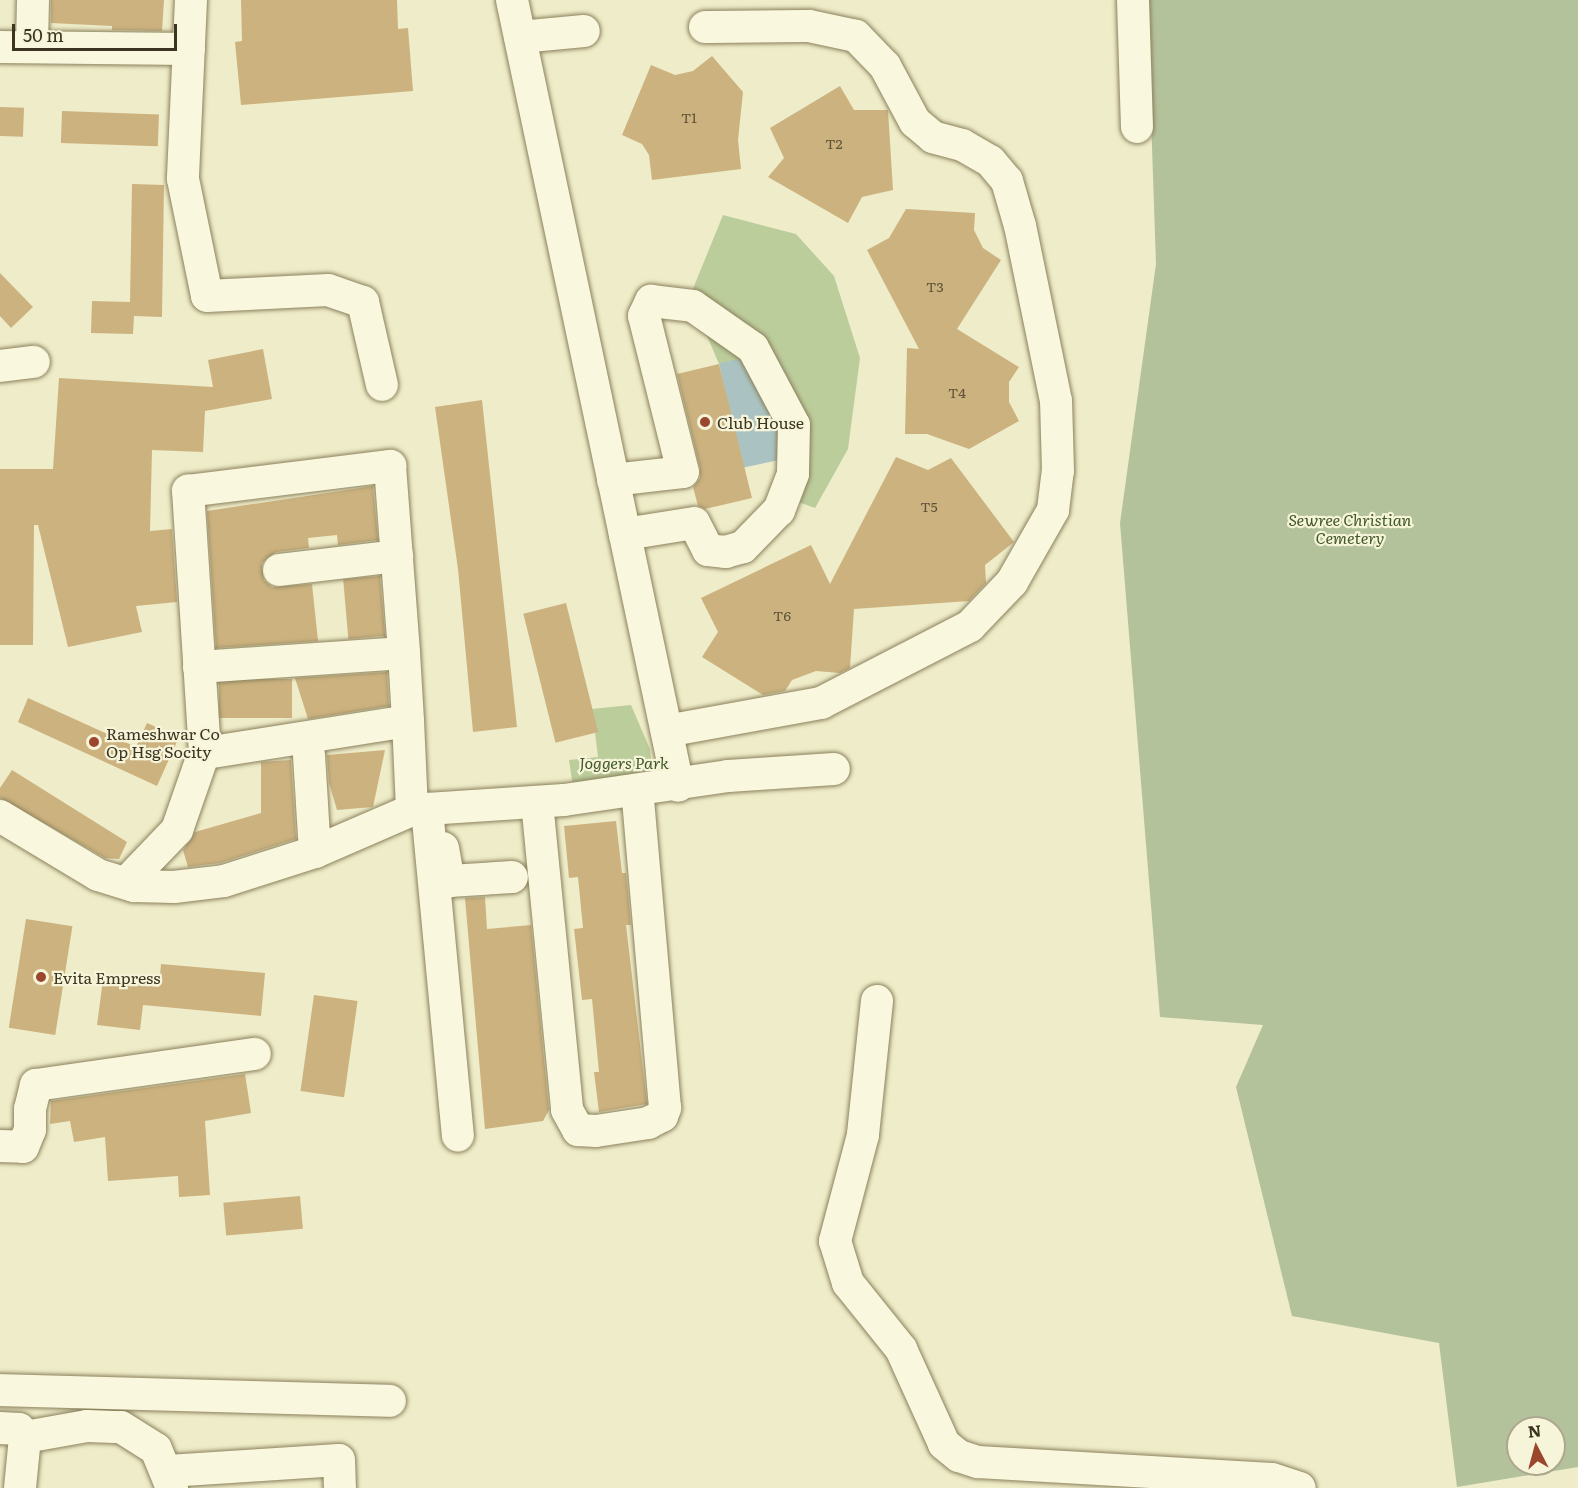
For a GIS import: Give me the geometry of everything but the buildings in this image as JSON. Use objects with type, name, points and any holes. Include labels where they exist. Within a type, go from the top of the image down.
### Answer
[{"type":"street","points":[[32,47],[33,0]]},
{"type":"street","points":[[191,0],[183,179],[207,296],[328,290],[363,302],[382,385]]},
{"type":"street","points":[[512,0],[678,786]]},
{"type":"street","points":[[1133,0],[1137,127]]},
{"type":"street","points":[[667,731],[821,703],[970,626],[1012,582],[1053,510],[1058,471],[1056,401],[1020,226],[1007,181],[990,161],[962,145],[933,137],[915,122],[885,66],[856,36],[808,26],[705,27]]},
{"type":"street","points":[[520,37],[584,31]]},
{"type":"street","points":[[0,47],[189,49]]},
{"type":"street","points":[[614,480],[683,472],[644,316],[651,301],[693,306],[753,348],[794,425],[793,474],[779,510],[743,547],[726,552],[708,550],[694,523],[625,534]]},
{"type":"street","points":[[0,366],[34,362]]},
{"type":"street","points":[[408,721],[205,753],[188,491],[390,466],[408,721],[442,812],[440,873],[458,1136]]},
{"type":"street","points":[[279,570],[397,556]]},
{"type":"street","points":[[199,667],[404,653]]},
{"type":"street","points":[[309,754],[315,852]]},
{"type":"street","points":[[126,883],[177,830],[200,764]]},
{"type":"street","points":[[0,816],[98,875],[126,883],[174,887],[224,881],[442,812],[678,786],[728,776],[834,769]]},
{"type":"street","points":[[537,802],[567,1110],[578,1130],[596,1131],[648,1123],[662,1116],[666,1108],[638,791]]},
{"type":"street","points":[[442,812],[499,814]]},
{"type":"street","points":[[440,873],[453,882],[512,877]]},
{"type":"street","points":[[877,1001],[863,1135],[835,1240],[848,1282],[901,1349],[944,1444],[959,1456],[978,1462],[1272,1479],[1300,1488]]},
{"type":"street","points":[[0,1146],[23,1147],[30,1130],[30,1109],[36,1085],[255,1054]]},
{"type":"street","points":[[0,1390],[390,1401]]},
{"type":"street","points":[[20,1488],[13,1433],[87,1426],[121,1427],[156,1449],[170,1480],[339,1460],[340,1488]]},
{"type":"green space","name":"Sewree Christian Cemetery","points":[[1147,0],[1578,0],[1578,1467],[1566,1469],[1566,1416],[1506,1416],[1506,1476],[1524,1476],[1457,1487],[1439,1343],[1292,1316],[1236,1087],[1263,1025],[1160,1017],[1120,523],[1156,264]]},
{"type":"green space","points":[[723,215],[796,234],[834,276],[860,358],[848,449],[815,508],[779,495],[786,459],[762,354],[719,364],[690,296]]},
{"type":"green space","name":"Joggers Park","points":[[631,705],[650,749],[654,786],[574,793],[569,760],[598,757],[592,709]]},
{"type":"water","points":[[763,354],[785,459],[741,468],[719,363]]},
{"type":"place","name":"Club House","points":[[705,422]]},
{"type":"place","name":"Rameshwar Co Op Hsg Socity","points":[[94,742]]},
{"type":"place","name":"Evita Empress","points":[[41,977]]}]
